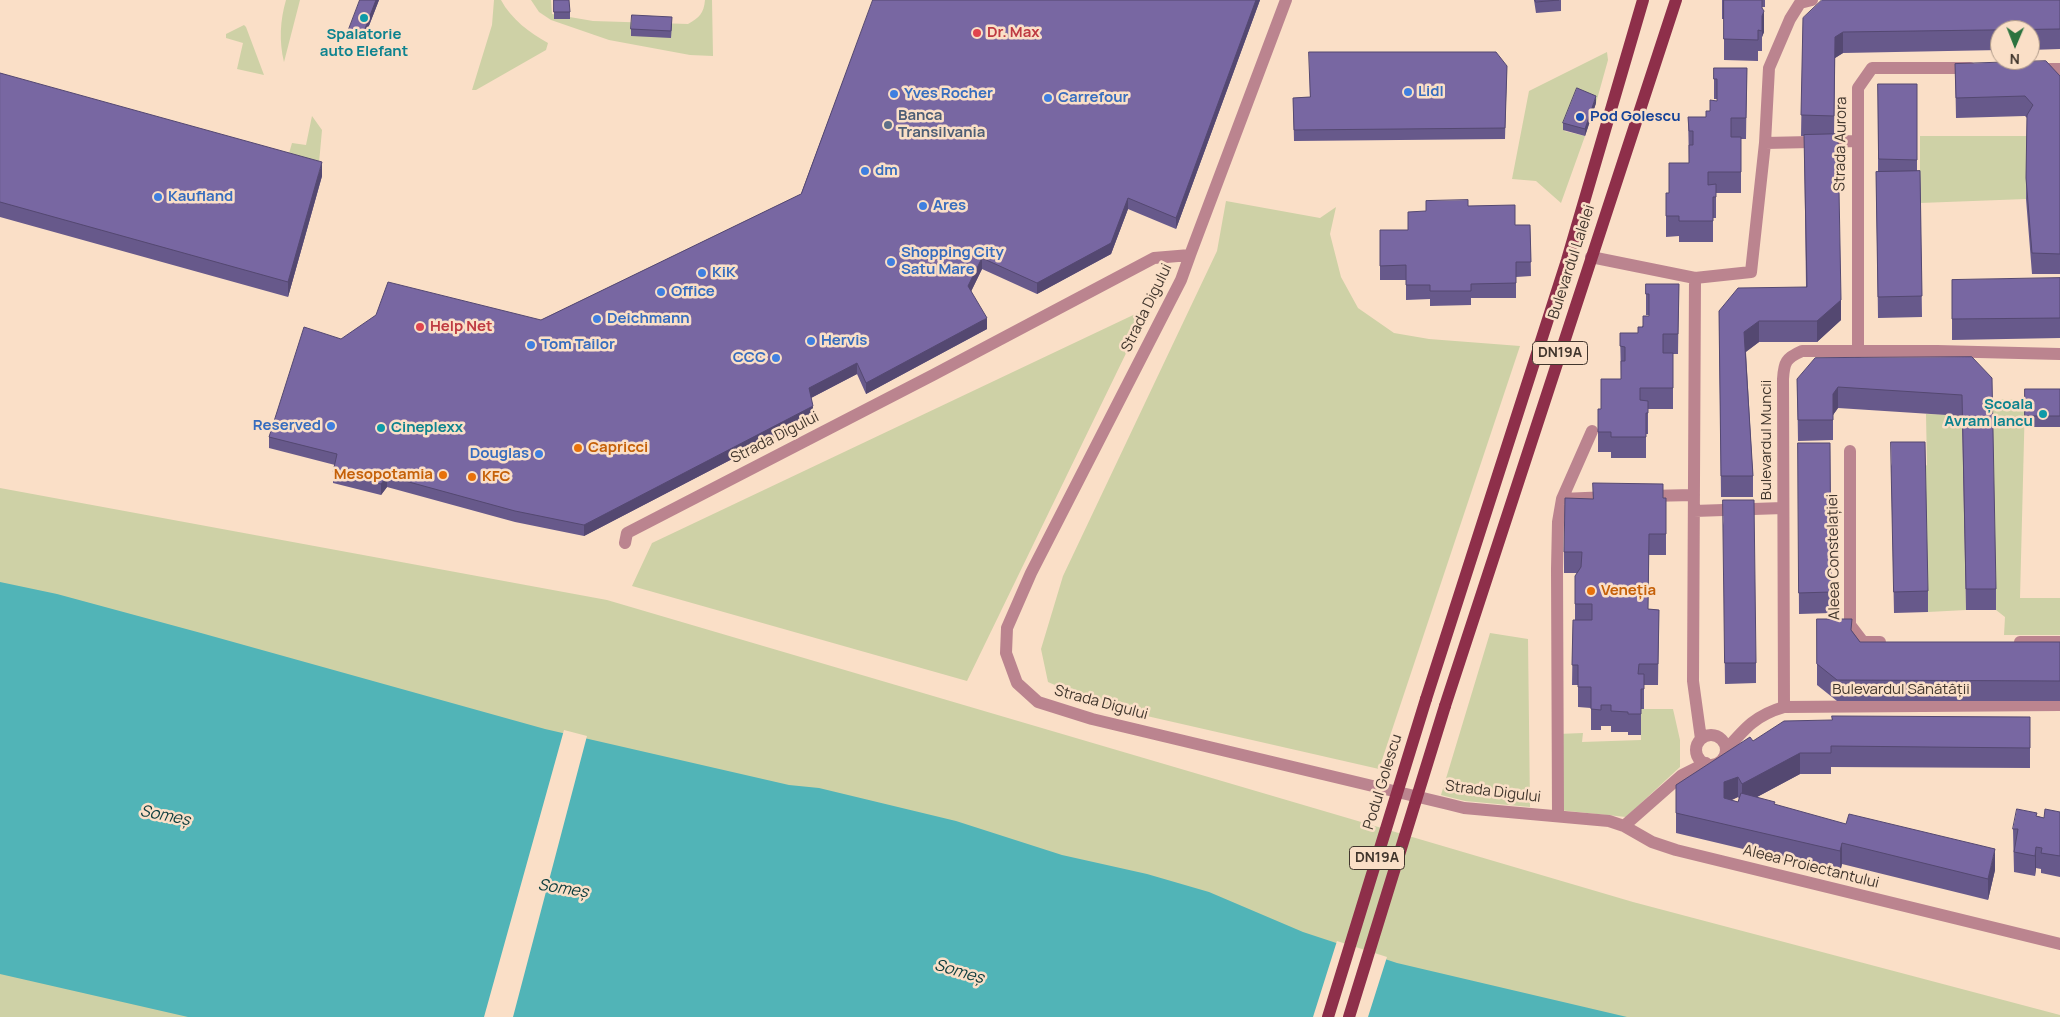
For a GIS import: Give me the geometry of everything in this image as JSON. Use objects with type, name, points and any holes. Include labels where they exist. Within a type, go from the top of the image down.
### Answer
[{"type":"main road","name":"Bulevardul Lalelei","points":[[1426,699],[1567,260],[1643,0]]},
{"type":"main road","name":"Bulevardul Lalelei","points":[[1349,1017],[1445,706],[1676,0]]},
{"type":"main road","name":"Podul Golescu","points":[[1328,1017],[1426,699]]},
{"type":"street","name":"Strada Digului","points":[[1286,0],[1181,280],[1036,564],[1007,628],[1006,653],[1017,683],[1038,702],[1092,719],[1456,806],[1558,816]]},
{"type":"street","points":[[1591,257],[1695,278],[1751,272],[1765,142],[1769,68],[1790,19],[1800,2],[1812,0]]},
{"type":"street","name":"Strada Aurora","points":[[1858,352],[1858,88],[1872,68],[1984,68]]},
{"type":"street","points":[[2040,69],[2060,69]]},
{"type":"street","points":[[1765,142],[1857,141]]},
{"type":"street","name":"Strada Digului","points":[[625,543],[627,533],[1154,258],[1190,255]]},
{"type":"street","points":[[1695,278],[1693,681],[1698,716],[1698,756],[1706,763],[1712,764],[1721,761],[1721,741],[1698,716]]},
{"type":"street","name":"Bulevardul Muncii","points":[[1784,707],[1784,365],[1790,357],[1802,351],[1937,351],[2060,354]]},
{"type":"street","points":[[1558,816],[1556,569],[1558,522],[1562,499],[1592,431]]},
{"type":"street","name":"Aleea Constelației","points":[[1850,451],[1850,625],[1864,642],[1893,642]]},
{"type":"street","points":[[1638,497],[1694,495]]},
{"type":"street","points":[[1562,499],[1619,497]]},
{"type":"street","points":[[1694,511],[1783,508]]},
{"type":"street","points":[[2011,642],[2060,642]]},
{"type":"street","name":"Bulevardul Sănătății","points":[[1721,741],[1747,726],[1757,717],[1784,707],[2060,705]]},
{"type":"street","points":[[1682,775],[1699,745],[1710,735],[1721,741]]},
{"type":"street","points":[[1624,826],[1682,775],[1706,763]]},
{"type":"street","name":"Aleea Proiectantului","points":[[1558,816],[1610,821],[1624,826],[1652,842],[1676,850],[2060,944]]},
{"type":"green space","points":[[286,0],[300,0],[284,62],[281,31]]},
{"type":"green space","points":[[494,0],[501,0],[522,25],[548,43],[546,50],[476,90],[472,90],[492,25]]},
{"type":"green space","points":[[531,0],[551,0],[552,14],[593,21],[688,24],[700,15],[705,0],[712,0],[713,56],[690,55],[609,40],[551,20],[539,12]]},
{"type":"green space","points":[[244,25],[264,75],[237,69],[243,43],[226,38],[226,34]]},
{"type":"green space","points":[[1607,52],[1608,60],[1596,103],[1564,131],[1585,136],[1561,203],[1536,181],[1512,179],[1529,91]]},
{"type":"green space","points":[[312,116],[322,130],[319,163],[288,157],[292,143],[306,145]]},
{"type":"green space","points":[[1920,136],[2027,136],[2026,199],[1920,203]]},
{"type":"green space","points":[[1226,201],[1320,218],[1336,207],[1330,234],[1341,277],[1358,308],[1394,333],[1429,339],[1520,346],[1379,769],[1103,706],[1048,682],[1041,649],[1063,576],[1217,251]]},
{"type":"green space","points":[[1148,308],[967,681],[632,586],[652,543]]},
{"type":"green space","points":[[1992,399],[2025,400],[2020,598],[2060,598],[2060,635],[2004,635],[2005,617],[1996,610]]},
{"type":"green space","points":[[1926,414],[1962,415],[1966,610],[1928,612]]},
{"type":"green space","points":[[0,488],[607,600],[1633,902],[2060,1015],[2060,1017],[0,1017]]},
{"type":"green space","points":[[1490,633],[1528,639],[1530,807],[1465,801],[1441,795]]},
{"type":"green space","points":[[1641,709],[1673,709],[1680,740],[1680,767],[1626,817],[1558,810],[1558,734],[1583,733],[1582,742],[1641,740]]},
{"type":"water","name":"Someș","points":[[0,582],[57,594],[545,729],[789,785],[819,788],[956,821],[1062,855],[1147,874],[1209,892],[1303,932],[1397,963],[1627,1017],[188,1017],[0,974]]},
{"type":"pier","points":[[564,730],[587,736],[513,1017],[484,1017]]},
{"type":"pier","points":[[1337,941],[1387,957],[1368,1017],[1313,1017]]},
{"type":"building","name":"Spalatorie auto Elefant","points":[[360,0],[376,0],[363,34],[349,29]]},
{"type":"building","points":[[554,0],[569,0],[570,12],[554,12]]},
{"type":"building","name":"Shopping City Satu Mare","points":[[873,0],[1256,0],[1176,218],[1128,198],[1111,243],[1037,283],[982,258],[968,286],[987,318],[866,383],[857,363],[809,388],[813,406],[584,525],[515,511],[387,476],[381,484],[333,472],[337,454],[269,437],[304,327],[341,339],[376,315],[388,282],[541,320],[801,194]]},
{"type":"building","points":[[1535,0],[1559,0],[1536,2]]},
{"type":"building","points":[[1724,0],[1762,0],[1764,11],[1762,31],[1758,30],[1758,40],[1724,39]]},
{"type":"building","points":[[1822,0],[2060,0],[2060,29],[2040,29],[2040,20],[1990,20],[1990,30],[1843,32],[1835,37],[1834,116],[1801,115],[1803,18]]},
{"type":"building","points":[[632,15],[672,17],[671,31],[631,29]]},
{"type":"building","name":"Lidl","points":[[1309,52],[1496,52],[1507,66],[1505,128],[1294,130],[1293,98],[1310,97]]},
{"type":"building","points":[[2040,61],[2046,61],[2060,76],[2060,254],[2032,253],[2026,178],[2027,115],[2033,105],[2025,96],[1956,98],[1955,64],[1990,63],[1990,70],[2040,70]]},
{"type":"building","points":[[1714,68],[1747,68],[1746,118],[1731,118],[1731,137],[1741,137],[1741,172],[1708,172],[1708,185],[1716,184],[1716,197],[1713,197],[1713,221],[1679,221],[1679,216],[1666,216],[1666,193],[1669,193],[1669,163],[1689,163],[1689,145],[1693,145],[1693,131],[1689,131],[1688,117],[1706,117],[1706,111],[1710,111],[1710,100],[1717,101],[1717,79],[1714,79]]},
{"type":"building","name":"Kaufland","points":[[0,73],[322,162],[288,282],[0,202]]},
{"type":"building","points":[[1878,84],[1917,84],[1917,160],[1879,159]]},
{"type":"building","name":"Pod Golescu","points":[[1577,88],[1596,96],[1585,129],[1563,123]]},
{"type":"building","points":[[1838,134],[1841,300],[1817,321],[1759,321],[1744,332],[1753,476],[1721,476],[1719,311],[1738,288],[1807,287],[1804,135]]},
{"type":"building","points":[[1920,171],[1922,296],[1878,297],[1876,172]]},
{"type":"building","points":[[1468,200],[1468,206],[1515,205],[1515,225],[1530,225],[1531,262],[1516,262],[1516,283],[1471,284],[1471,291],[1430,291],[1430,285],[1406,285],[1406,265],[1380,266],[1380,230],[1408,230],[1408,212],[1426,211],[1426,201]]},
{"type":"building","points":[[2060,278],[2060,318],[1952,319],[1952,280]]},
{"type":"building","points":[[1646,284],[1679,284],[1678,334],[1663,334],[1663,353],[1673,353],[1673,388],[1640,388],[1640,400],[1648,401],[1646,437],[1611,437],[1611,432],[1598,432],[1598,409],[1601,409],[1601,379],[1621,379],[1621,361],[1625,361],[1625,347],[1620,346],[1620,333],[1638,333],[1638,327],[1643,327],[1643,316],[1649,316],[1649,294],[1646,294]]},
{"type":"building","points":[[1972,357],[1992,378],[1996,589],[1966,589],[1962,395],[1838,387],[1833,394],[1833,420],[1798,420],[1797,379],[1815,358]]},
{"type":"building","points":[[2025,389],[2060,389],[2060,416],[2025,416]]},
{"type":"building","points":[[1891,442],[1925,442],[1928,591],[1894,592]]},
{"type":"building","points":[[1798,443],[1830,443],[1831,592],[1799,593]]},
{"type":"building","points":[[1593,483],[1663,484],[1663,498],[1666,498],[1666,534],[1649,534],[1648,609],[1659,610],[1658,664],[1639,664],[1638,674],[1644,674],[1644,689],[1641,689],[1641,714],[1611,711],[1611,705],[1601,705],[1601,710],[1591,709],[1591,687],[1578,687],[1578,665],[1572,665],[1573,620],[1592,620],[1592,604],[1575,604],[1575,576],[1581,567],[1582,552],[1564,552],[1565,498],[1593,499]]},
{"type":"building","points":[[1723,500],[1754,500],[1756,663],[1725,663]]},
{"type":"building","points":[[1817,619],[1852,619],[1851,630],[1860,642],[2060,642],[2060,681],[1837,680],[1817,664]]},
{"type":"building","points":[[1832,716],[2030,717],[2030,748],[1831,746],[1831,753],[1800,753],[1742,784],[1738,777],[1724,782],[1724,798],[1738,802],[1741,793],[1846,824],[1849,814],[1995,849],[1988,879],[1842,843],[1840,851],[1676,813],[1676,785],[1750,737],[1753,741],[1784,721],[1832,720]]},
{"type":"building","points":[[2017,809],[2037,813],[2036,816],[2044,818],[2045,809],[2060,812],[2060,856],[2041,853],[2042,848],[2036,847],[2035,856],[2014,852],[2018,829],[2013,829]]},
{"type":"place","name":"Spalatorie auto Elefant","points":[[364,18]]},
{"type":"place","name":"Dr. Max","points":[[977,33]]},
{"type":"place","name":"Lidl","points":[[1408,92]]},
{"type":"place","name":"Yves Rocher","points":[[894,94]]},
{"type":"place","name":"Carrefour","points":[[1048,98]]},
{"type":"place","name":"Pod Golescu","points":[[1580,117]]},
{"type":"place","name":"Banca Transilvania","points":[[888,125]]},
{"type":"place","name":"dm","points":[[865,171]]},
{"type":"place","name":"Kaufland","points":[[158,197]]},
{"type":"place","name":"Ares","points":[[923,206]]},
{"type":"place","name":"Shopping City Satu Mare","points":[[891,262]]},
{"type":"place","name":"KiK","points":[[702,273]]},
{"type":"place","name":"Office","points":[[661,292]]},
{"type":"place","name":"Deichmann","points":[[597,319]]},
{"type":"place","name":"Help Net","points":[[420,327]]},
{"type":"place","name":"Hervis","points":[[811,341]]},
{"type":"place","name":"Tom Tailor","points":[[531,345]]},
{"type":"place","name":"CCC","points":[[776,358]]},
{"type":"place","name":"Școala Avram Iancu","points":[[2043,414]]},
{"type":"place","name":"Reserved","points":[[331,426]]},
{"type":"place","name":"Cineplexx","points":[[381,428]]},
{"type":"place","name":"Capricci","points":[[578,448]]},
{"type":"place","name":"Douglas","points":[[539,454]]},
{"type":"place","name":"Mesopotamia","points":[[443,475]]},
{"type":"place","name":"KFC","points":[[472,477]]},
{"type":"place","name":"Veneția","points":[[1591,591]]}]
